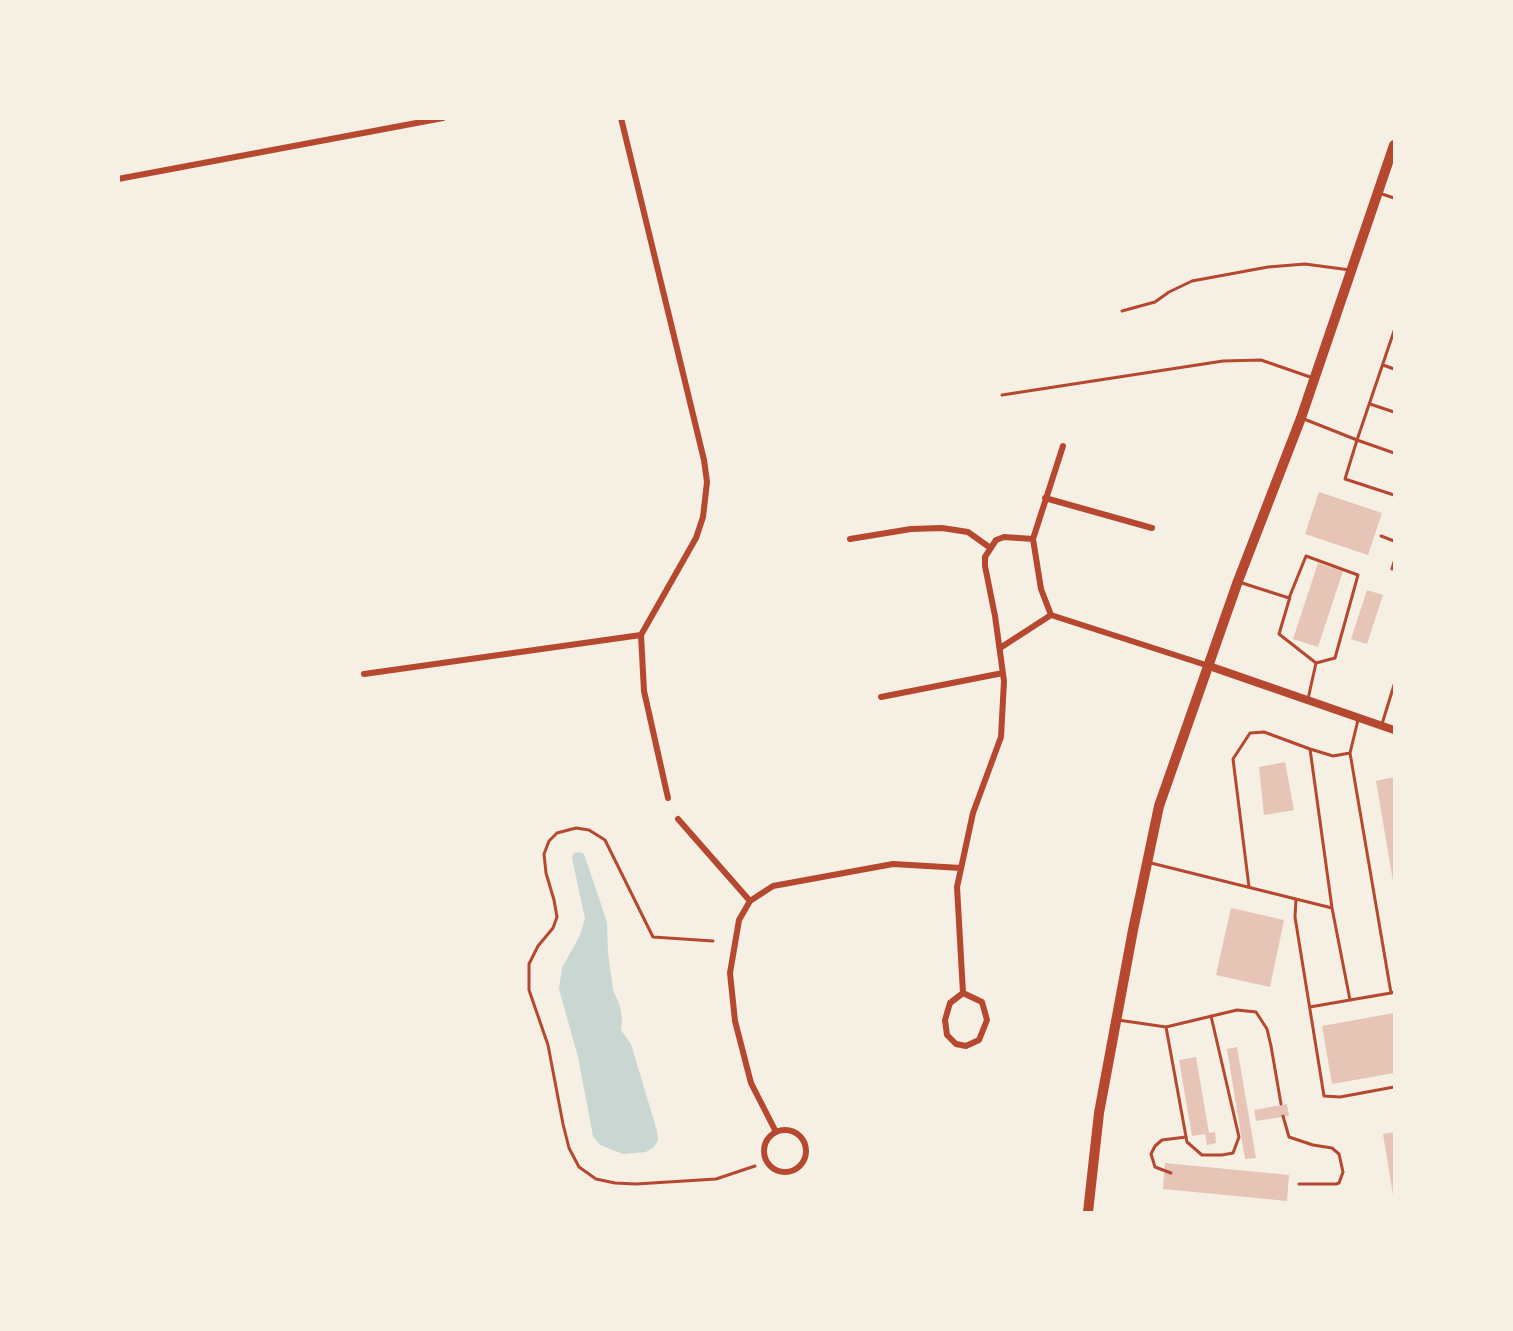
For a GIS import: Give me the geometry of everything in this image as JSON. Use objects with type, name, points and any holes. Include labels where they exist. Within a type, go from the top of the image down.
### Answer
[{"type":"main road","points":[[1088,1212],[1099,1113],[1159,807],[1238,581],[1302,418],[1395,145]]},
{"type":"street","points":[[118,179],[443,118]]},
{"type":"street","points":[[621,118],[704,460],[706,482],[703,517],[696,538],[641,635],[644,691],[668,798]]},
{"type":"street","points":[[1051,615],[1041,589],[1033,539],[1063,446]]},
{"type":"street","points":[[1045,498],[1152,528]]},
{"type":"street","points":[[850,539],[911,529],[942,528],[968,532],[990,547]]},
{"type":"street","points":[[963,993],[957,887],[973,813],[1001,737],[1003,673],[985,566],[986,557],[996,540],[1004,537],[1033,539]]},
{"type":"street","points":[[1000,648],[1051,615]]},
{"type":"street","points":[[1051,615],[1395,730]]},
{"type":"street","points":[[364,674],[641,635]]},
{"type":"street","points":[[881,697],[1003,673]]},
{"type":"street","points":[[678,819],[750,901]]},
{"type":"street","points":[[776,1132],[751,1083],[735,1021],[730,973],[739,920],[750,901],[773,886],[893,864],[961,868]]},
{"type":"street","points":[[963,993],[982,1002],[987,1020],[979,1040],[966,1046],[956,1044],[947,1035],[945,1020],[950,1003],[963,993]]},
{"type":"street","points":[[792,1131],[804,1142],[805,1159],[794,1171],[777,1172],[765,1160],[765,1144],[776,1132],[792,1131]]},
{"type":"lane","points":[[1378,192],[1395,198]]},
{"type":"lane","points":[[1122,311],[1155,302],[1192,280],[1268,267],[1305,264],[1352,271]]},
{"type":"lane","points":[[1395,331],[1345,479],[1395,495]]},
{"type":"lane","points":[[1002,395],[1223,361],[1261,360],[1315,379]]},
{"type":"lane","points":[[1383,365],[1395,369]]},
{"type":"lane","points":[[1370,404],[1395,412]]},
{"type":"lane","points":[[1302,418],[1395,453]]},
{"type":"lane","points":[[1381,536],[1395,541]]},
{"type":"lane","points":[[1306,556],[1358,575],[1335,658],[1316,663],[1279,634],[1290,595],[1306,556]]},
{"type":"lane","points":[[1392,569],[1395,562]]},
{"type":"lane","points":[[1238,581],[1289,598],[1290,595]]},
{"type":"lane","points":[[1307,700],[1316,663]]},
{"type":"lane","points":[[1381,726],[1395,685]]},
{"type":"lane","points":[[1309,1007],[1393,992],[1350,753],[1359,719]]},
{"type":"lane","points":[[1249,888],[1233,759],[1250,733],[1264,732],[1333,756],[1350,753]]},
{"type":"lane","points":[[1310,749],[1332,908],[1350,1000]]},
{"type":"lane","points":[[1147,862],[1332,908]]},
{"type":"lane","points":[[1296,899],[1295,917],[1324,1096],[1340,1097],[1395,1087]]},
{"type":"lane","points":[[1116,1020],[1166,1026],[1237,1010],[1256,1012],[1267,1029],[1281,1104]]},
{"type":"lane","points":[[1166,1026],[1187,1142],[1202,1155],[1233,1153],[1239,1137],[1211,1016]]},
{"type":"lane","points":[[1283,1116],[1289,1137],[1313,1145],[1332,1148],[1339,1154],[1343,1172],[1339,1183],[1299,1184]]},
{"type":"lane","points":[[1171,1173],[1155,1167],[1151,1154],[1162,1140],[1186,1137]]},
{"type":"path","points":[[713,941],[653,937],[605,840],[589,830],[576,828],[557,833],[549,841],[544,854],[546,873],[557,917],[553,928],[538,946],[529,964],[529,990],[548,1045],[562,1124],[569,1148],[579,1167],[597,1179],[615,1184],[636,1184],[716,1179],[755,1166]]},
{"type":"shaded area","points":[[574,853],[584,854],[607,922],[608,953],[613,990],[620,1006],[621,1030],[631,1044],[657,1131],[658,1140],[654,1147],[646,1152],[623,1154],[600,1145],[593,1136],[578,1057],[559,989],[562,968],[580,935],[585,919],[572,858]]},
{"type":"building","points":[[1319,492],[1382,513],[1368,555],[1305,534]]},
{"type":"building","points":[[1318,563],[1343,571],[1318,647],[1293,639]]},
{"type":"building","points":[[1367,590],[1383,595],[1367,644],[1351,639]]},
{"type":"building","points":[[1285,762],[1294,810],[1264,815],[1259,767]]},
{"type":"building","points":[[1394,777],[1394,881],[1393,881],[1376,781]]},
{"type":"building","points":[[1231,908],[1284,920],[1270,987],[1216,975]]},
{"type":"building","points":[[1394,1013],[1394,1073],[1332,1084],[1322,1026]]},
{"type":"building","points":[[1237,1047],[1256,1158],[1245,1159],[1227,1049]]},
{"type":"building","points":[[1196,1057],[1209,1133],[1215,1132],[1216,1143],[1207,1145],[1205,1134],[1192,1136],[1179,1060]]},
{"type":"building","points":[[1287,1104],[1289,1116],[1256,1121],[1254,1110]]},
{"type":"building","points":[[1394,1132],[1394,1195],[1393,1195],[1383,1134]]},
{"type":"building","points":[[1165,1163],[1289,1175],[1287,1201],[1163,1189]]}]
